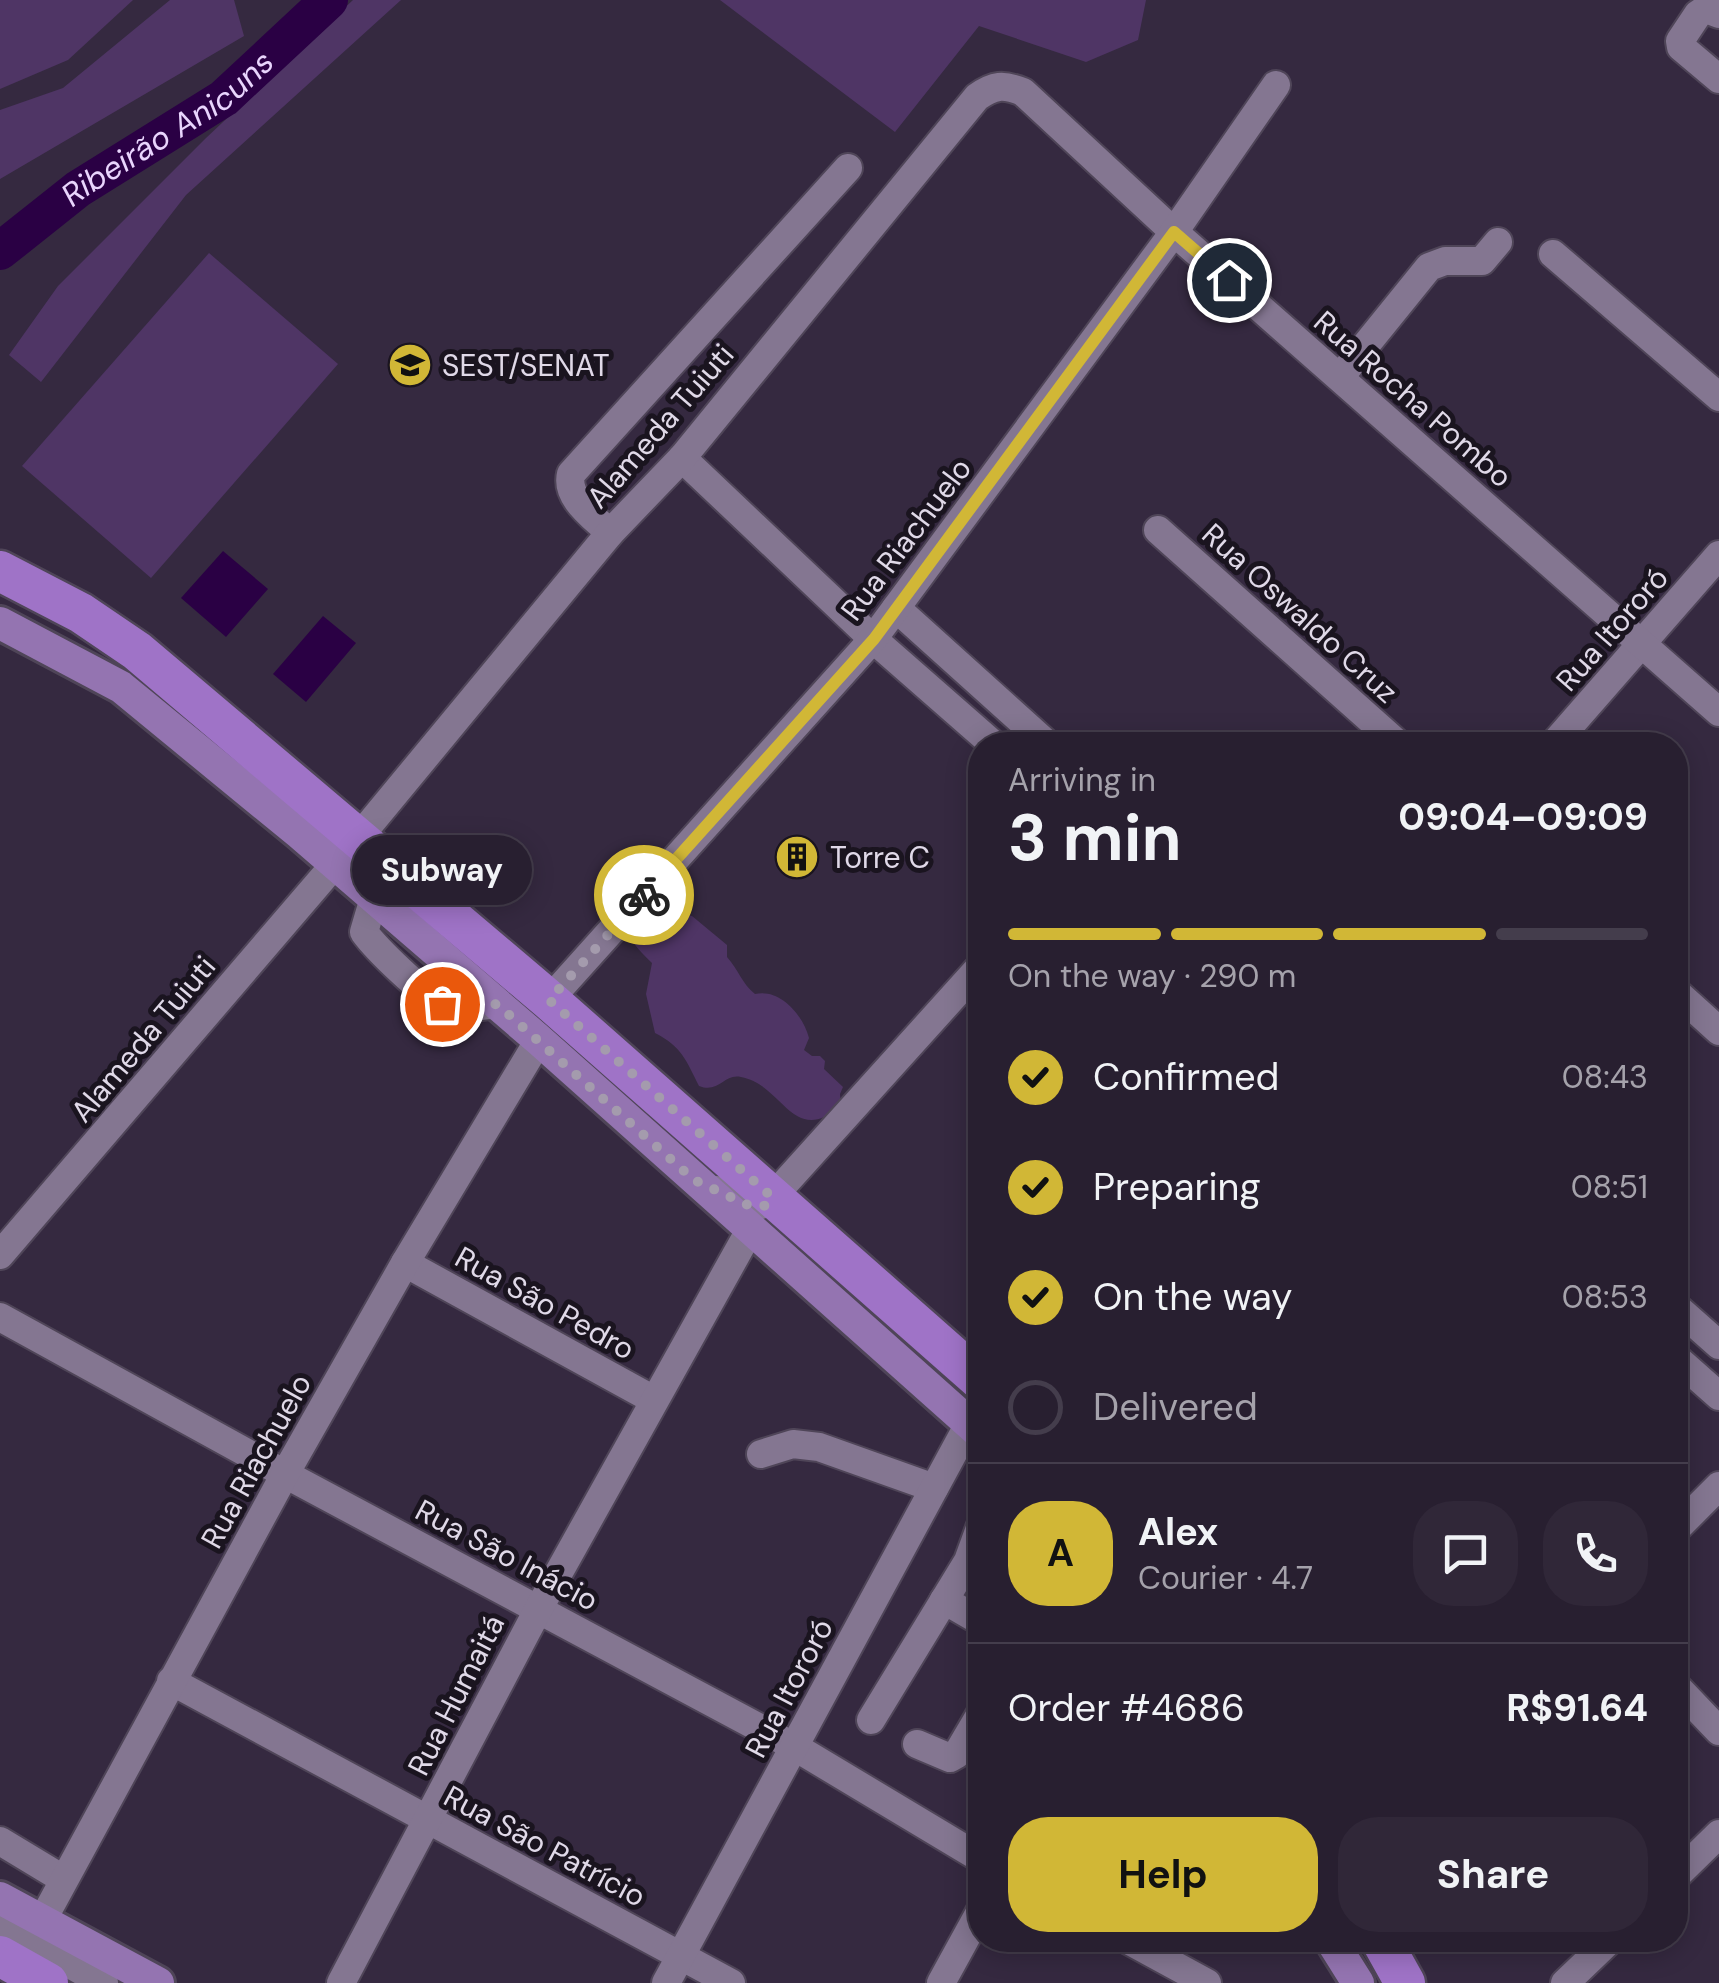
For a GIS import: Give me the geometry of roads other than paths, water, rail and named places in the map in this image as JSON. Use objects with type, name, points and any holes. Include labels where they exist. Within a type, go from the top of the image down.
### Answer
[{"type":"highway","points":[[0,571],[81,613],[137,651],[347,850],[549,1000],[761,1214],[968,1371]]},
{"type":"highway","points":[[1387,1952],[1404,1983]]},
{"type":"highway","points":[[0,1956],[48,1983]]},
{"type":"main road","points":[[6,632],[121,686],[347,850],[374,898],[694,1180],[761,1214],[968,1422]]},
{"type":"main road","points":[[0,1898],[42,1921],[96,1974],[158,1983]]},
{"type":"main road","points":[[1339,1952],[1358,1983]]},
{"type":"street","points":[[1719,14],[1706,9],[1698,14],[1680,41],[1719,79]]},
{"type":"street","name":"Rua Riachuelo","points":[[549,1000],[874,639],[1174,232],[1276,85]]},
{"type":"street","name":"Alameda Tuiuti","points":[[5,1240],[347,850],[610,533],[682,458],[977,97],[992,86],[1009,86],[1023,92]]},
{"type":"street","name":"Rua Rocha Pombo","points":[[1023,92],[1174,232],[1719,712]]},
{"type":"street","points":[[610,533],[572,493],[571,474],[848,168]]},
{"type":"street","points":[[1340,378],[1429,267],[1445,261],[1482,261],[1498,242]]},
{"type":"street","points":[[1553,254],[1719,398]]},
{"type":"street","points":[[682,458],[979,732]]},
{"type":"street","name":"Rua Oswaldo Cruz","points":[[1158,530],[1384,732]]},
{"type":"street","name":"Rua Itororó","points":[[1564,732],[1719,555]]},
{"type":"street","points":[[896,608],[1034,732]]},
{"type":"street","name":"Rua Humaitá","points":[[341,1983],[538,1608],[761,1214],[968,981]]},
{"type":"street","points":[[1688,1004],[1719,1031]]},
{"type":"street","name":"Rua Riachuelo","points":[[42,1921],[285,1474],[405,1263],[539,1040]]},
{"type":"street","name":"Rua São Pedro","points":[[405,1263],[654,1400]]},
{"type":"street","name":"Rua São Inácio","points":[[0,1317],[794,1747],[968,1851]]},
{"type":"street","points":[[1688,1317],[1716,1342],[1688,1358]]},
{"type":"street","points":[[1688,1369],[1719,1396]]},
{"type":"street","name":"Rua Itororó","points":[[666,1983],[934,1488],[968,1437]]},
{"type":"street","points":[[761,1454],[793,1444],[819,1446],[934,1488]]},
{"type":"street","points":[[1688,1517],[1719,1486]]},
{"type":"street","points":[[871,1720],[968,1561]]},
{"type":"street","points":[[944,1600],[968,1615]]},
{"type":"street","name":"Rua São Patrício","points":[[171,1681],[731,1983]]},
{"type":"street","points":[[1688,1699],[1719,1731]]},
{"type":"street","points":[[917,1744],[950,1758],[958,1754],[968,1736]]},
{"type":"street","points":[[1688,1864],[1719,1834]]},
{"type":"street","points":[[0,1841],[62,1879]]},
{"type":"street","points":[[0,1926],[96,1974]]},
{"type":"street","points":[[941,1983],[968,1934]]},
{"type":"street","points":[[1150,1952],[1207,1983]]},
{"type":"street","points":[[1566,1983],[1598,1952]]},
{"type":"waterway","name":"Ribeirão Anicuns","points":[[0,251],[78,189],[224,98],[329,0]]},
{"type":"place","name":"SEST/SENAT","points":[[410,365]]},
{"type":"place","name":"Torre C","points":[[797,857]]},
{"type":"place","name":"Subway","points":[[442,1004]]}]
